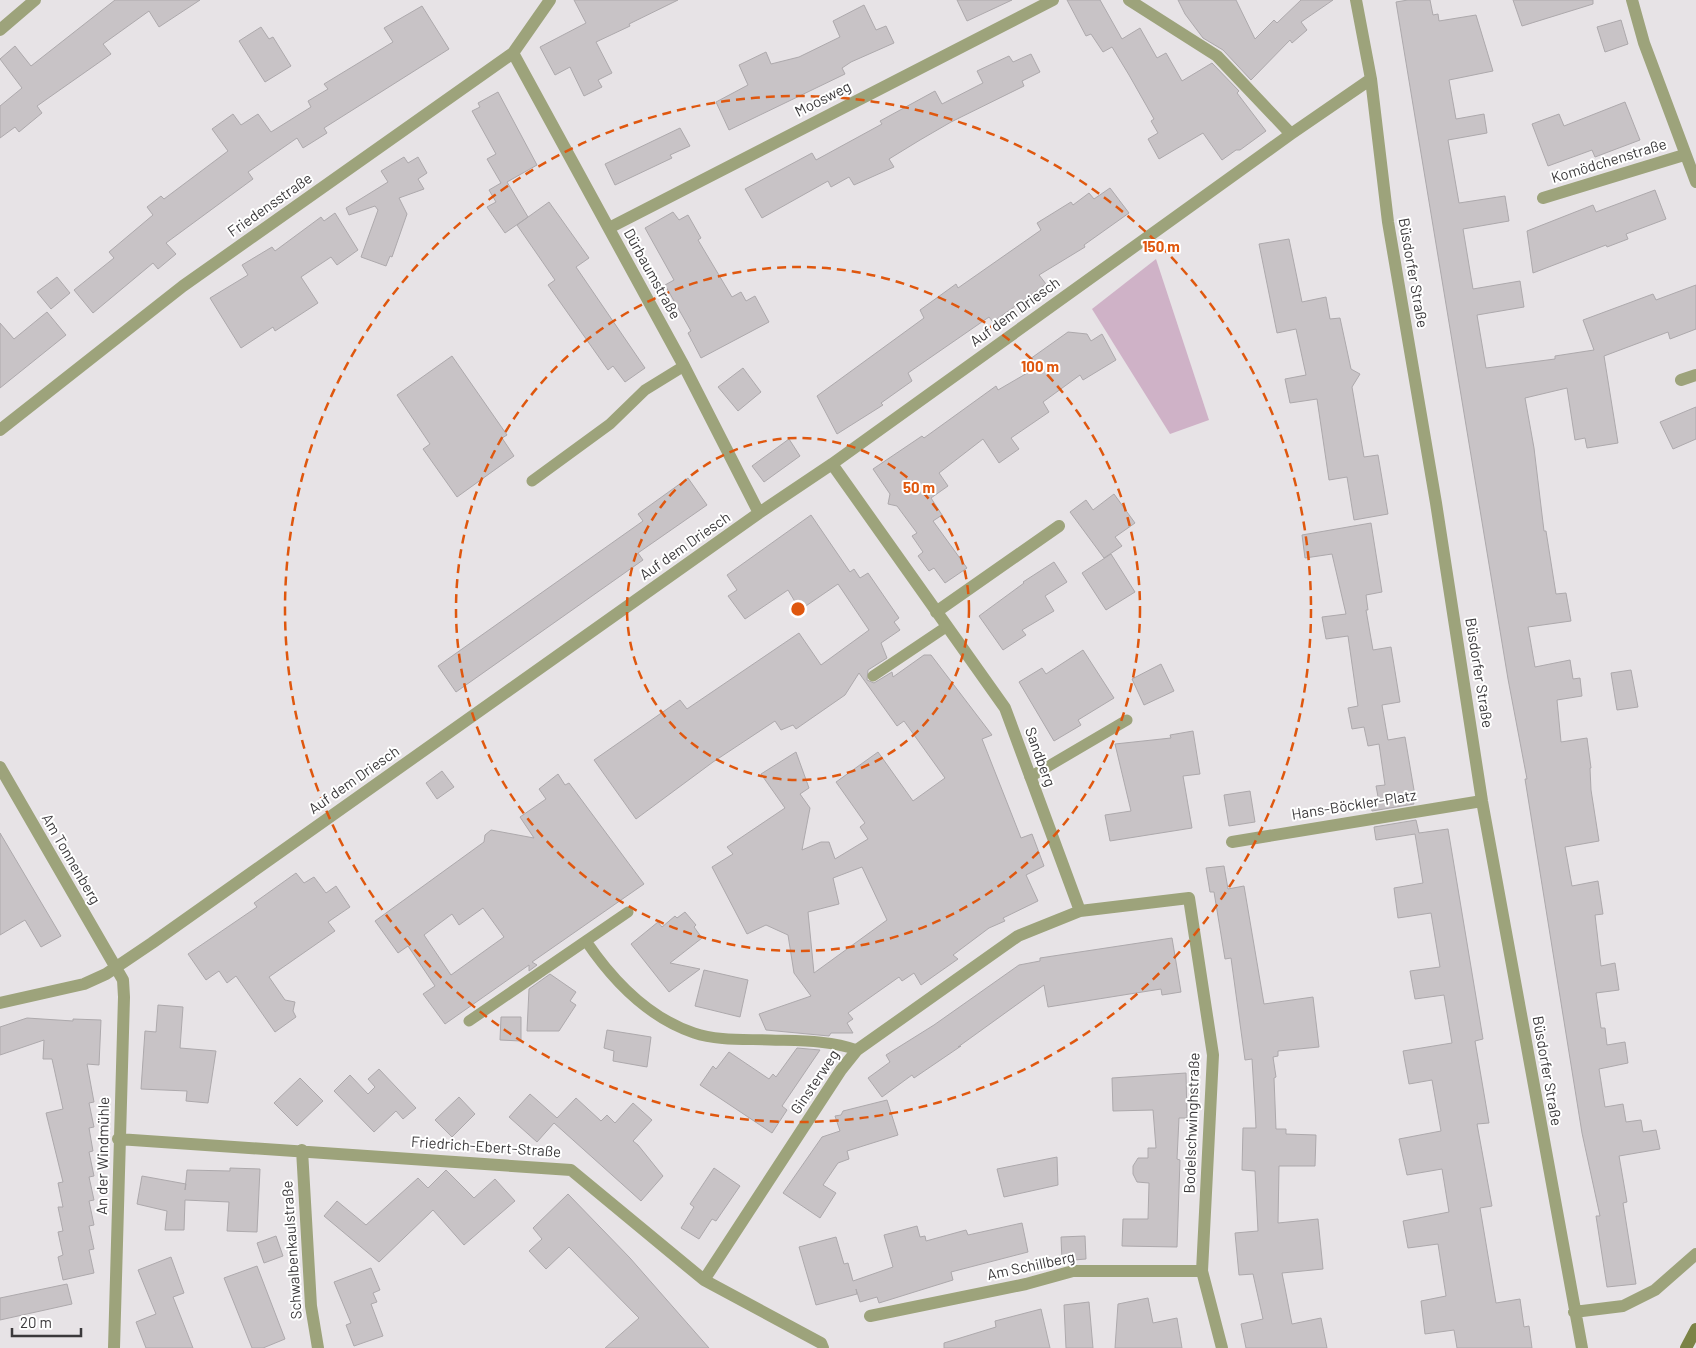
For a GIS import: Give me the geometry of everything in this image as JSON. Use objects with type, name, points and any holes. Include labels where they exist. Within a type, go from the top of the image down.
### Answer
[{"type":"main road","points":[[1686,1348],[1696,1329]]},
{"type":"street","points":[[0,30],[35,0]]},
{"type":"street","name":"Friedensstraße","points":[[0,430],[183,286],[513,53],[550,0]]},
{"type":"street","name":"Moosweg","points":[[609,228],[1053,0]]},
{"type":"street","points":[[1129,0],[1216,56],[1291,134]]},
{"type":"street","name":"Büsdorfer Straße","points":[[1356,0],[1371,79],[1388,222],[1436,503],[1482,801],[1582,1348]]},
{"type":"street","name":"Komödchenstraße","points":[[1632,0],[1644,43],[1684,155],[1696,182]]},
{"type":"street","name":"Dürbaumstraße","points":[[513,53],[684,366],[759,513]]},
{"type":"street","name":"Auf dem Driesch","points":[[0,1003],[84,984],[116,967],[759,513],[832,464],[1291,134],[1371,79]]},
{"type":"street","name":"Komödchenstraße","points":[[1543,198],[1684,155]]},
{"type":"street","points":[[1681,380],[1696,375]]},
{"type":"street","name":"Sandberg","points":[[832,464],[1005,708],[1080,910]]},
{"type":"street","points":[[936,612],[1059,526]]},
{"type":"street","name":"Am Tonnenberg","points":[[0,767],[116,967]]},
{"type":"street","name":"Hans-Böckler-Platz","points":[[1232,842],[1482,801]]},
{"type":"street","name":"Bodelschwinghstraße","points":[[1080,910],[1189,898],[1213,1055],[1202,1271],[1222,1348]]},
{"type":"street","name":"Ginsterweg","points":[[704,1280],[841,1070],[857,1050],[1018,936],[1080,910]]},
{"type":"street","name":"An der Windmühle","points":[[114,1348],[118,1139],[124,997],[123,980],[116,967]]},
{"type":"street","name":"Friedrich-Ebert-Straße","points":[[118,1139],[302,1150],[572,1170],[704,1280],[821,1343],[823,1348]]},
{"type":"street","name":"Schwalbenkaulstraße","points":[[302,1150],[311,1306],[318,1348]]},
{"type":"street","points":[[1574,1312],[1623,1306],[1655,1290],[1696,1254]]},
{"type":"street","name":"Am Schillberg","points":[[870,1316],[1026,1284],[1073,1271],[1202,1271]]},
{"type":"lane","points":[[532,481],[610,424],[645,390],[684,366]]},
{"type":"lane","points":[[873,676],[946,627]]},
{"type":"lane","points":[[1030,777],[1127,720]]},
{"type":"lane","points":[[469,1021],[628,912]]},
{"type":"lane","points":[[586,941],[616,982],[633,998],[668,1020],[695,1033],[716,1037],[840,1044],[857,1050]]},
{"type":"shaded area","points":[[1156,259],[1209,420],[1170,434],[1092,309]]},
{"type":"building","points":[[115,0],[200,0],[159,27],[149,11],[103,44],[111,54],[37,106],[42,113],[19,132],[15,127],[0,138],[0,106],[22,88],[0,59],[15,46],[31,66]]},
{"type":"building","points":[[574,0],[678,0],[596,42],[612,73],[598,80],[602,87],[584,96],[570,67],[555,75],[540,47],[586,23]]},
{"type":"building","points":[[957,0],[1012,0],[967,21]]},
{"type":"building","points":[[1067,0],[1100,0],[1122,39],[1140,28],[1157,58],[1166,53],[1182,81],[1212,63],[1239,91],[1237,93],[1266,131],[1240,150],[1236,150],[1222,160],[1203,133],[1159,159],[1148,139],[1158,133],[1151,121],[1154,119],[1129,75],[1112,47],[1103,52],[1091,34],[1086,36]]},
{"type":"building","points":[[1178,0],[1236,0],[1255,39],[1274,20],[1277,23],[1301,0],[1333,0],[1301,22],[1307,30],[1292,43],[1290,40],[1251,80],[1223,50],[1203,38],[1185,14]]},
{"type":"building","points":[[1430,0],[1433,15],[1438,14],[1439,21],[1476,15],[1493,71],[1449,80],[1456,119],[1484,114],[1487,133],[1448,140],[1459,203],[1505,196],[1509,221],[1463,229],[1473,289],[1520,281],[1524,307],[1477,315],[1486,368],[1555,359],[1555,356],[1594,350],[1583,320],[1653,294],[1656,300],[1696,285],[1696,329],[1670,339],[1668,332],[1604,356],[1618,443],[1587,448],[1585,438],[1575,440],[1567,388],[1525,398],[1534,448],[1544,531],[1546,531],[1556,594],[1566,593],[1571,621],[1528,627],[1535,667],[1570,660],[1573,679],[1580,678],[1582,696],[1557,700],[1561,742],[1587,738],[1591,768],[1591,790],[1599,841],[1565,847],[1572,886],[1598,881],[1603,914],[1595,915],[1601,966],[1615,963],[1619,990],[1596,993],[1601,1028],[1605,1028],[1607,1045],[1625,1042],[1628,1063],[1599,1069],[1605,1107],[1623,1104],[1626,1122],[1641,1120],[1643,1132],[1656,1130],[1660,1149],[1619,1156],[1627,1202],[1623,1203],[1636,1284],[1607,1287],[1596,1216],[1600,1216],[1582,1133],[1525,779],[1527,779],[1508,679],[1396,2]]},
{"type":"building","points":[[1513,0],[1593,0],[1593,4],[1522,26]]},
{"type":"building","points":[[864,5],[876,30],[886,26],[894,43],[851,62],[842,68],[845,74],[729,130],[716,102],[748,85],[739,65],[766,52],[771,64],[799,57],[840,37],[833,21]]},
{"type":"building","points":[[422,6],[449,49],[324,128],[327,133],[303,148],[297,138],[248,172],[253,179],[166,243],[176,254],[158,269],[153,263],[93,313],[74,290],[114,258],[109,252],[153,215],[147,207],[161,196],[164,199],[228,151],[212,129],[233,114],[241,125],[258,114],[271,132],[311,107],[308,101],[328,89],[324,84],[393,42],[384,28]]},
{"type":"building","points":[[1621,20],[1628,44],[1605,52],[1597,27]]},
{"type":"building","points":[[261,27],[269,39],[273,37],[291,66],[265,82],[239,41]]},
{"type":"building","points":[[1031,54],[1040,72],[1022,81],[1024,86],[951,122],[889,159],[894,167],[854,185],[849,177],[831,187],[828,181],[762,218],[745,189],[812,153],[816,160],[882,124],[880,121],[935,91],[942,104],[983,83],[977,71],[1009,56],[1013,62]]},
{"type":"building","points":[[498,92],[537,165],[507,182],[528,217],[505,233],[487,207],[496,202],[489,190],[501,183],[487,159],[496,154],[472,111],[480,107],[478,103]]},
{"type":"building","points":[[1625,102],[1640,140],[1595,157],[1592,150],[1548,166],[1532,124],[1559,114],[1564,126]]},
{"type":"building","points":[[680,128],[690,146],[670,155],[672,158],[615,185],[605,164]]},
{"type":"building","points":[[404,157],[408,163],[418,157],[427,173],[418,179],[424,189],[399,198],[407,214],[392,257],[390,256],[386,266],[361,257],[378,210],[375,206],[349,215],[346,208],[388,182],[381,171]]},
{"type":"building","points":[[1110,188],[1129,213],[1084,245],[1085,247],[1039,275],[1046,284],[993,322],[989,317],[908,373],[912,381],[881,403],[883,405],[837,434],[817,396],[924,318],[920,310],[956,284],[958,288],[1041,230],[1037,223],[1071,202],[1073,205],[1089,193],[1094,199]]},
{"type":"building","points":[[1655,190],[1666,219],[1626,234],[1628,239],[1607,247],[1606,245],[1533,273],[1527,231],[1593,205],[1596,212]]},
{"type":"building","points":[[549,202],[589,258],[576,267],[645,368],[625,382],[613,366],[608,370],[548,285],[555,280],[517,225]]},
{"type":"building","points":[[673,212],[679,220],[688,215],[701,238],[698,240],[732,297],[741,292],[746,301],[755,296],[769,322],[701,358],[688,333],[691,331],[665,285],[674,280],[645,228]]},
{"type":"building","points":[[335,213],[358,250],[337,265],[331,257],[301,277],[318,303],[275,331],[273,327],[241,348],[210,298],[248,275],[242,265],[272,247],[275,251],[321,217],[324,221]]},
{"type":"building","points":[[1289,239],[1302,302],[1326,297],[1330,319],[1340,318],[1351,369],[1360,374],[1352,387],[1364,457],[1378,455],[1388,514],[1354,520],[1347,477],[1329,480],[1317,399],[1290,403],[1285,379],[1306,375],[1296,329],[1277,333],[1259,244]]},
{"type":"building","points":[[57,277],[70,293],[51,309],[37,292]]},
{"type":"building","points":[[47,312],[66,335],[0,388],[0,323],[14,339]]},
{"type":"building","points":[[1068,332],[1087,334],[1091,341],[1102,334],[1116,360],[1083,380],[1080,375],[1043,402],[1049,412],[1011,438],[1019,449],[999,463],[983,439],[939,473],[948,486],[931,498],[942,515],[933,521],[967,568],[945,583],[934,568],[929,571],[918,556],[923,552],[912,536],[917,533],[897,506],[888,504],[890,494],[873,469],[922,436],[924,438],[996,386],[998,390],[1029,372],[1023,364]]},
{"type":"building","points":[[452,356],[507,435],[502,438],[514,456],[457,497],[423,449],[430,444],[397,395]]},
{"type":"building","points":[[743,368],[761,392],[738,411],[718,387]]},
{"type":"building","points":[[1696,407],[1696,439],[1673,449],[1660,422]]},
{"type":"building","points":[[789,439],[800,456],[764,482],[752,466]]},
{"type":"building","points":[[688,478],[707,505],[638,553],[643,560],[456,692],[438,666],[643,521],[638,514]]},
{"type":"building","points":[[1114,494],[1135,523],[1115,537],[1122,546],[1104,558],[1070,512],[1086,500],[1093,510]]},
{"type":"building","points":[[811,515],[850,572],[854,569],[860,578],[868,573],[899,618],[894,622],[900,630],[881,643],[887,658],[868,670],[867,680],[874,683],[892,672],[893,677],[924,655],[931,655],[992,735],[982,739],[1021,838],[1032,834],[1044,866],[1026,875],[1038,901],[1003,918],[1005,921],[989,928],[953,955],[958,959],[921,985],[914,973],[902,981],[899,977],[848,1013],[853,1019],[847,1023],[853,1033],[831,1033],[829,1036],[766,1030],[759,1014],[811,996],[794,973],[788,935],[766,925],[747,934],[712,867],[733,854],[727,847],[785,808],[761,774],[796,752],[809,788],[800,794],[810,808],[802,850],[821,842],[829,842],[835,859],[868,839],[860,827],[865,823],[836,782],[878,752],[913,801],[945,778],[904,721],[897,726],[859,673],[845,695],[796,729],[793,725],[781,730],[775,721],[713,762],[636,819],[594,760],[680,700],[687,709],[799,633],[821,665],[869,630],[838,584],[800,610],[788,590],[745,619],[728,596],[737,590],[727,575]],"holes":[[[862,867],[887,920],[814,973],[808,912],[839,904],[833,878]]]},
{"type":"building","points":[[1371,523],[1382,592],[1366,595],[1368,610],[1366,610],[1373,650],[1391,647],[1400,702],[1382,705],[1388,740],[1405,737],[1415,796],[1412,797],[1414,804],[1372,811],[1370,803],[1379,802],[1376,786],[1385,785],[1379,744],[1368,746],[1364,727],[1352,729],[1348,708],[1358,706],[1348,636],[1326,639],[1322,617],[1346,614],[1332,554],[1305,558],[1302,535]]},
{"type":"building","points":[[1111,554],[1135,592],[1106,610],[1082,573]]},
{"type":"building","points":[[1054,562],[1067,582],[1045,596],[1054,611],[1022,630],[1026,635],[1003,650],[979,616],[1023,582]]},
{"type":"building","points":[[1083,650],[1114,698],[1078,720],[1081,725],[1054,741],[1019,682],[1042,668],[1046,674]]},
{"type":"building","points":[[1161,664],[1174,691],[1144,705],[1132,679]]},
{"type":"building","points":[[1631,670],[1638,707],[1617,710],[1611,673]]},
{"type":"building","points":[[1193,731],[1200,774],[1183,776],[1192,828],[1110,841],[1105,815],[1131,811],[1115,744],[1171,738],[1170,735]]},
{"type":"building","points":[[442,771],[454,787],[437,799],[426,783]]},
{"type":"building","points":[[558,774],[565,785],[569,783],[644,884],[532,962],[537,965],[529,971],[529,965],[445,1024],[423,994],[435,986],[408,946],[398,953],[375,921],[484,842],[485,835],[491,830],[534,838],[520,817],[546,799],[539,789]],"holes":[[[483,908],[504,937],[451,975],[424,935],[452,914],[459,925]]]},
{"type":"building","points":[[1250,791],[1255,822],[1229,826],[1224,795]]},
{"type":"building","points":[[1416,820],[1419,833],[1448,829],[1483,1039],[1475,1041],[1489,1123],[1477,1124],[1492,1206],[1480,1208],[1496,1303],[1520,1299],[1524,1327],[1529,1326],[1532,1348],[1457,1348],[1454,1330],[1425,1334],[1421,1301],[1446,1296],[1438,1244],[1408,1248],[1403,1221],[1449,1212],[1442,1169],[1407,1175],[1399,1139],[1441,1131],[1432,1080],[1409,1084],[1403,1051],[1452,1043],[1444,995],[1415,999],[1410,971],[1440,967],[1431,913],[1398,918],[1394,888],[1423,883],[1415,834],[1376,840],[1374,827]]},
{"type":"building","points":[[0,833],[61,936],[41,947],[25,920],[0,935]]},
{"type":"building","points":[[1224,866],[1228,889],[1244,886],[1264,1004],[1313,997],[1319,1047],[1278,1051],[1278,1056],[1273,1057],[1276,1077],[1274,1078],[1276,1129],[1286,1129],[1286,1134],[1316,1135],[1315,1166],[1279,1166],[1278,1223],[1318,1219],[1323,1269],[1282,1273],[1292,1324],[1321,1318],[1327,1348],[1246,1348],[1241,1324],[1263,1319],[1253,1274],[1239,1275],[1235,1233],[1258,1231],[1255,1171],[1242,1170],[1243,1128],[1256,1128],[1252,1059],[1245,1060],[1231,958],[1225,959],[1214,892],[1210,892],[1206,868]]},
{"type":"building","points":[[296,873],[304,883],[314,877],[326,893],[336,886],[350,907],[328,922],[335,931],[269,977],[285,1000],[295,1002],[293,1011],[296,1017],[275,1032],[236,976],[227,983],[219,971],[206,980],[188,954],[257,907],[254,903]]},
{"type":"building","points":[[685,912],[696,925],[694,927],[702,938],[670,963],[700,969],[669,992],[631,944],[658,922],[662,927],[675,916],[677,918]]},
{"type":"building","points":[[1172,938],[1181,992],[1162,995],[1161,989],[1048,1007],[1044,985],[958,1047],[961,1046],[914,1078],[912,1075],[882,1097],[868,1078],[890,1062],[886,1055],[934,1025],[1019,965],[1040,961],[1040,958]]},
{"type":"building","points":[[704,970],[748,980],[740,1017],[695,1006]]},
{"type":"building","points":[[550,974],[576,992],[570,1001],[576,1005],[559,1031],[527,1031],[529,989]]},
{"type":"building","points":[[158,1005],[183,1007],[180,1048],[216,1051],[208,1103],[186,1101],[187,1091],[141,1089],[145,1031],[156,1032]]},
{"type":"building","points":[[501,1017],[521,1017],[521,1041],[500,1040]]},
{"type":"building","points":[[27,1018],[73,1021],[73,1019],[101,1020],[99,1065],[87,1064],[94,1102],[89,1103],[94,1127],[89,1128],[93,1151],[89,1152],[94,1176],[89,1177],[94,1200],[89,1201],[94,1225],[89,1226],[94,1249],[89,1250],[94,1273],[63,1280],[58,1257],[63,1255],[58,1232],[63,1231],[58,1207],[63,1207],[58,1183],[63,1182],[46,1113],[63,1109],[52,1059],[43,1059],[44,1040],[0,1055],[0,1027]]},
{"type":"building","points":[[607,1030],[651,1037],[647,1067],[613,1061],[614,1051],[604,1048]]},
{"type":"building","points":[[797,1048],[820,1050],[782,1106],[787,1110],[772,1133],[700,1085],[713,1066],[716,1069],[729,1052],[769,1079],[773,1074],[776,1077]]},
{"type":"building","points":[[379,1069],[416,1108],[403,1119],[396,1111],[374,1132],[334,1091],[350,1075],[368,1094],[375,1087],[368,1079]]},
{"type":"building","points":[[1186,1073],[1187,1118],[1179,1118],[1177,1159],[1180,1160],[1177,1247],[1122,1246],[1123,1219],[1148,1219],[1149,1183],[1137,1182],[1133,1174],[1133,1166],[1138,1158],[1148,1158],[1148,1148],[1156,1148],[1153,1110],[1113,1111],[1112,1078]]},
{"type":"building","points":[[300,1078],[323,1101],[297,1126],[274,1103]]},
{"type":"building","points":[[530,1094],[557,1118],[576,1098],[601,1121],[607,1115],[615,1123],[633,1103],[652,1120],[633,1141],[663,1176],[641,1201],[554,1123],[537,1142],[509,1117]]},
{"type":"building","points":[[459,1097],[475,1114],[452,1137],[435,1120]]},
{"type":"building","points":[[887,1100],[898,1135],[847,1151],[849,1159],[838,1163],[823,1185],[836,1193],[820,1218],[783,1193],[822,1137],[840,1131],[835,1116],[841,1115],[843,1111]]},
{"type":"building","points":[[1057,1157],[1058,1185],[1004,1197],[997,1169]]},
{"type":"building","points":[[230,1168],[260,1169],[257,1232],[227,1231],[229,1202],[185,1200],[184,1230],[165,1230],[167,1211],[137,1204],[142,1176],[186,1184],[187,1170],[230,1171]]},
{"type":"building","points":[[714,1168],[740,1186],[716,1221],[712,1219],[699,1239],[681,1228],[694,1207],[690,1204]]},
{"type":"building","points":[[446,1170],[474,1198],[495,1179],[515,1201],[464,1245],[433,1210],[379,1262],[324,1216],[337,1201],[366,1225],[418,1178],[428,1188]]},
{"type":"building","points":[[568,1194],[630,1258],[709,1348],[605,1348],[639,1318],[569,1247],[546,1269],[529,1251],[542,1239],[533,1228]]},
{"type":"building","points":[[1022,1223],[1028,1252],[951,1272],[953,1280],[879,1303],[877,1297],[860,1302],[856,1289],[857,1294],[816,1305],[799,1247],[836,1237],[844,1264],[848,1263],[853,1281],[893,1267],[884,1235],[917,1226],[920,1237],[925,1236],[926,1241],[966,1230],[968,1235]]},
{"type":"building","points":[[276,1236],[283,1256],[264,1263],[257,1243]]},
{"type":"building","points":[[1085,1236],[1086,1259],[1062,1261],[1061,1237]]},
{"type":"building","points":[[171,1257],[184,1293],[173,1297],[193,1348],[146,1348],[136,1322],[156,1314],[138,1270]]},
{"type":"building","points":[[257,1266],[285,1339],[263,1348],[252,1348],[224,1278]]},
{"type":"building","points":[[371,1268],[380,1290],[373,1293],[377,1302],[371,1304],[383,1336],[354,1346],[346,1325],[351,1323],[334,1282]]},
{"type":"building","points":[[67,1284],[72,1304],[0,1320],[0,1298]]},
{"type":"building","points":[[1148,1298],[1153,1323],[1177,1318],[1182,1348],[1115,1348],[1118,1304]]},
{"type":"building","points":[[1089,1302],[1093,1348],[1066,1348],[1064,1305]]},
{"type":"building","points":[[1041,1309],[1050,1348],[944,1348],[944,1343],[996,1327],[995,1321]]}]
